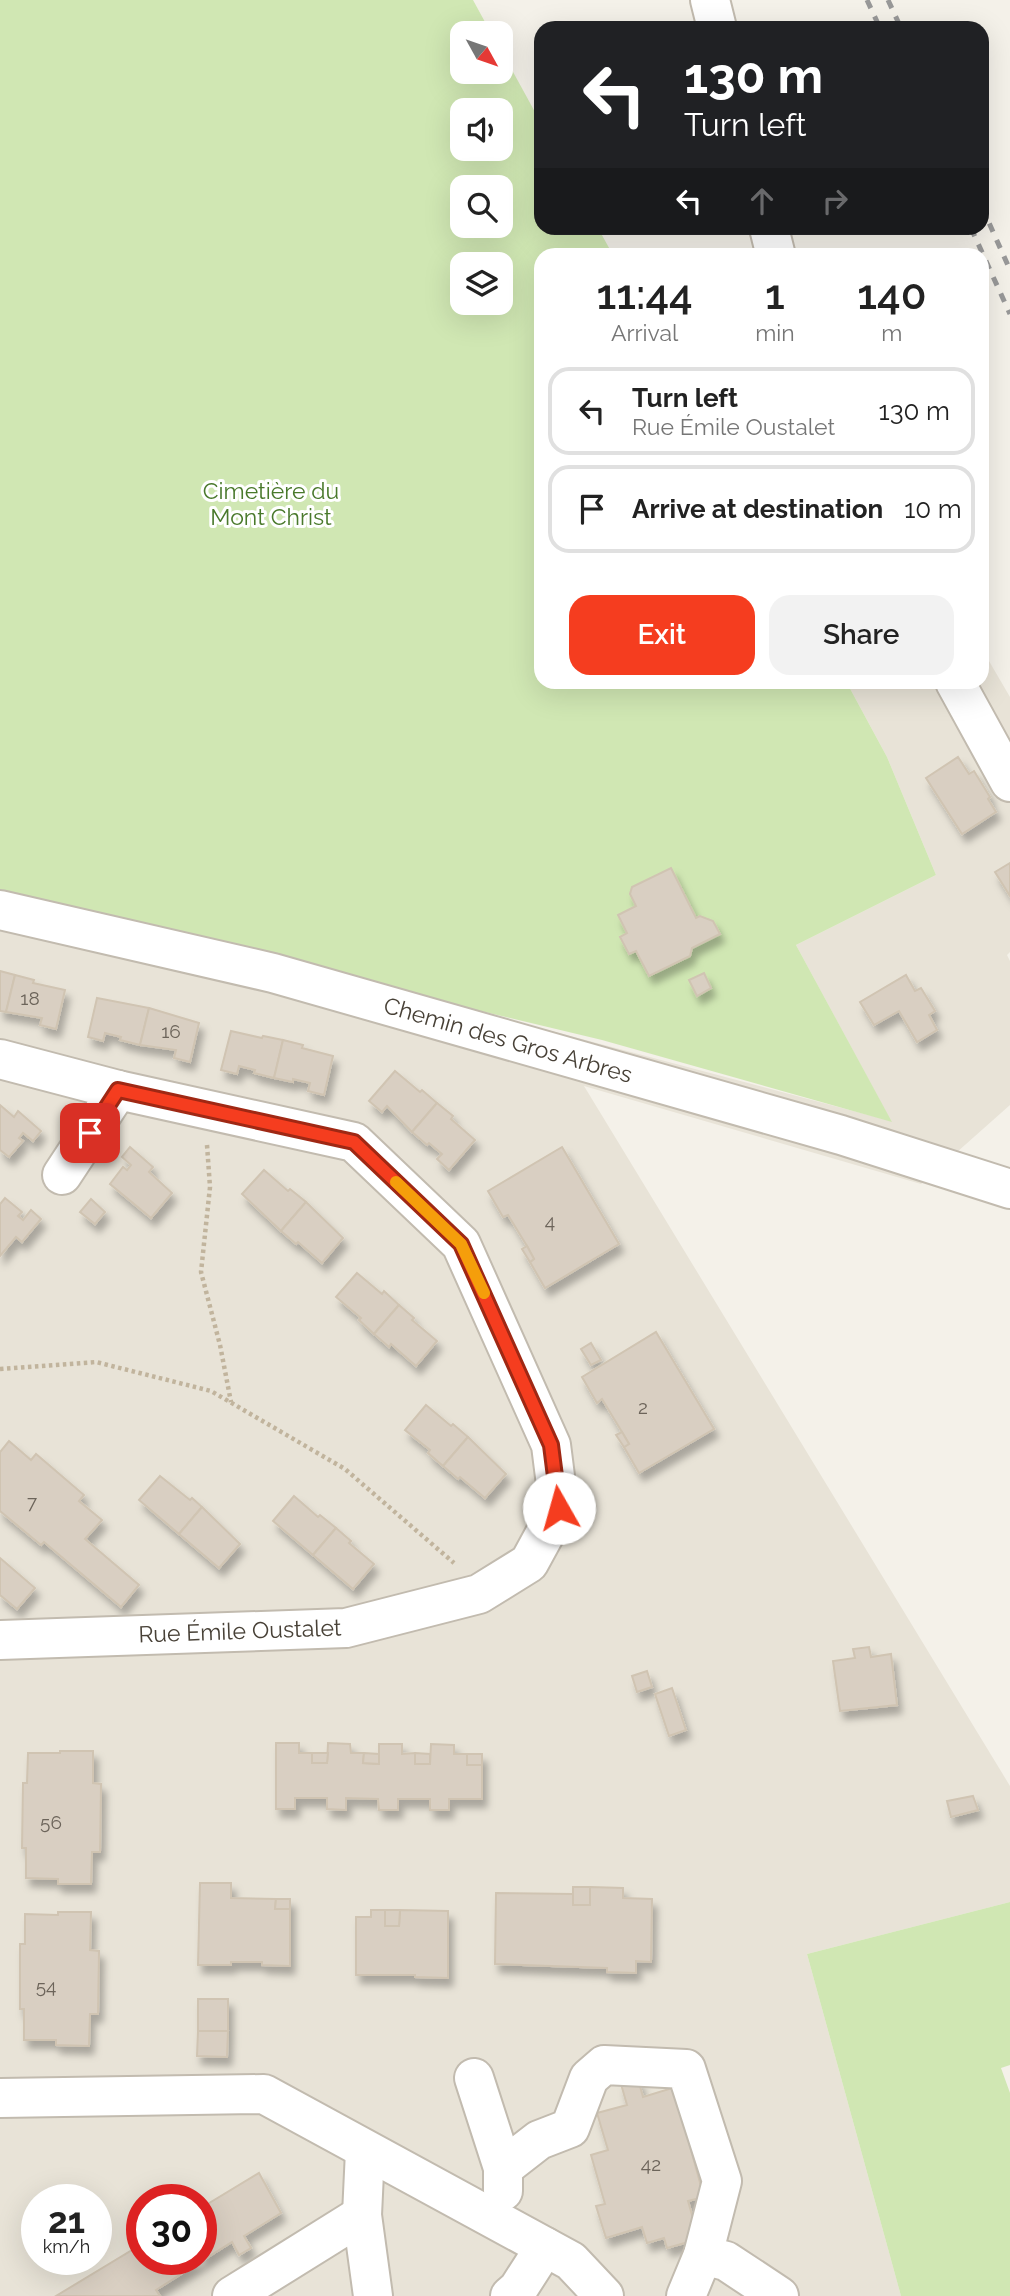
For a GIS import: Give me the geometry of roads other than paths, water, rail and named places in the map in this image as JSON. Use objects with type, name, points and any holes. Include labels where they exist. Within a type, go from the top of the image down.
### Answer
[{"type":"street","points":[[710,0],[715,21]]},
{"type":"street","points":[[959,689],[1010,782]]},
{"type":"street","name":"Chemin des Gros Arbres","points":[[0,910],[286,976],[841,1135],[1010,1189]]},
{"type":"street","name":"Rue Émile Oustalet","points":[[0,1059],[118,1090],[354,1142],[461,1244],[551,1445],[559,1508],[529,1563],[479,1594],[346,1628],[0,1640]]},
{"type":"street","points":[[62,1175],[118,1090]]},
{"type":"street","points":[[503,2168],[539,2140],[570,2128],[589,2078],[604,2065],[686,2069],[722,2181],[703,2255],[686,2296]]},
{"type":"street","points":[[474,2078],[503,2168],[503,2225]]},
{"type":"street","points":[[0,2098],[264,2094],[571,2262],[604,2296]]},
{"type":"street","points":[[365,2151],[362,2215],[373,2296]]},
{"type":"street","points":[[232,2296],[362,2215]]},
{"type":"street","points":[[510,2296],[518,2289],[545,2247]]},
{"type":"street","points":[[703,2255],[726,2261],[779,2296]]},
{"type":"railway","points":[[867,0],[877,21]]},
{"type":"railway","points":[[888,0],[898,21]]},
{"type":"railway","points":[[989,223],[1010,270]]},
{"type":"railway","points":[[974,235],[980,248]]},
{"type":"railway","points":[[989,268],[1010,314]]},
{"type":"park label","name":"Cimetière du Mont Christ","points":[[271,504]]}]
